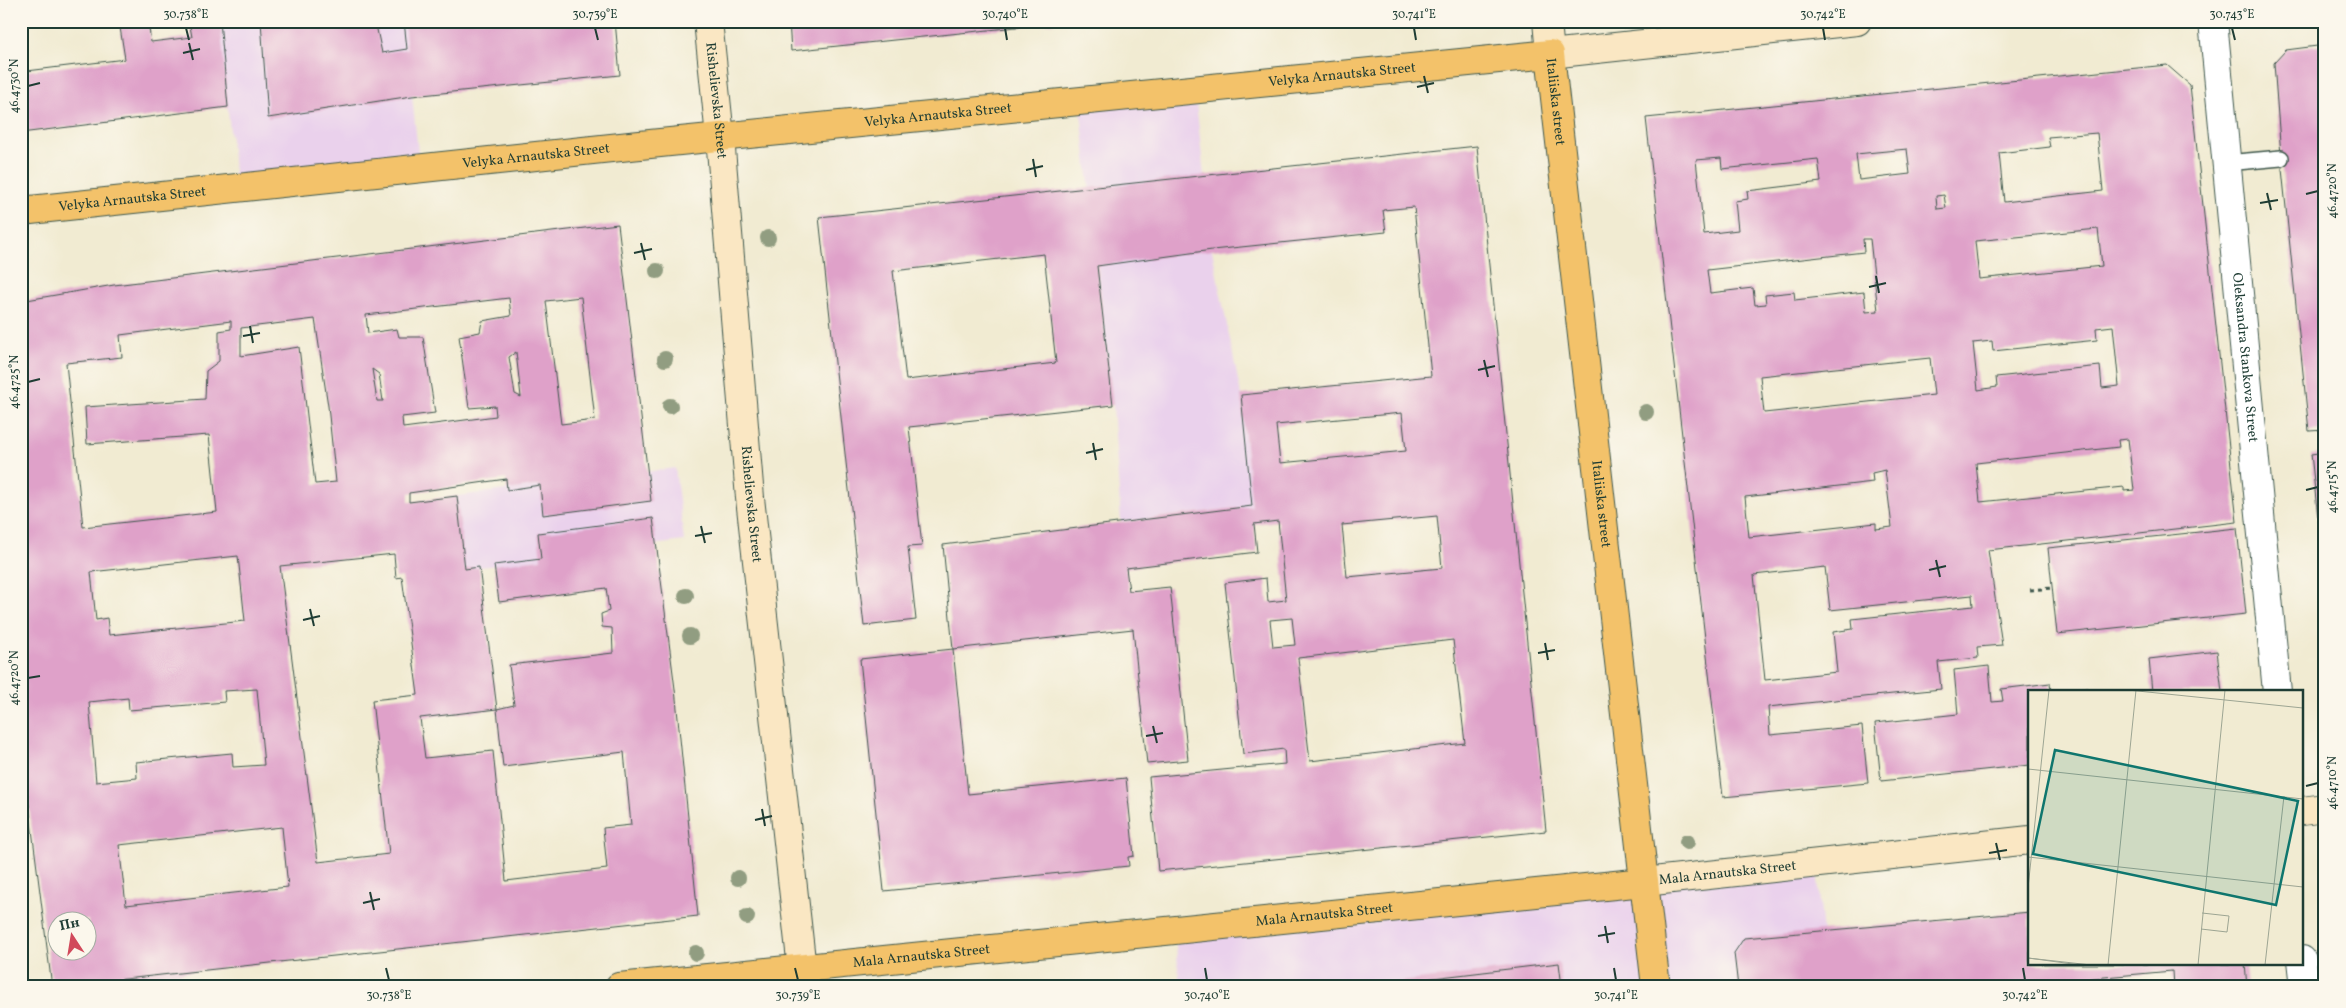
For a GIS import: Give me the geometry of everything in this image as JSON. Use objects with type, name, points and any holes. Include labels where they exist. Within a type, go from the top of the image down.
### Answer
[{"type":"main road","name":"Rishelievska Street","points":[[708,21],[720,137],[750,498],[803,978]]},
{"type":"main road","name":"Italiiska street","points":[[1547,21],[1656,987]]},
{"type":"main road","name":"Velyka Arnautska Street","points":[[21,211],[720,137],[1550,54],[1857,21]]},
{"type":"main road","points":[[2304,811],[2325,808]]},
{"type":"main road","name":"Mala Arnautska Street","points":[[619,987],[803,978],[2028,840]]},
{"type":"street","name":"Oleksandra Stankova Street","points":[[2213,21],[2277,690]]},
{"type":"street","points":[[2303,966],[2305,987]]},
{"type":"lane","points":[[2226,163],[2281,158]]},
{"type":"path","points":[[2030,590],[2052,588]]},
{"type":"shaded area","points":[[219,21],[404,21],[419,161],[235,180]]},
{"type":"shaded area","points":[[1195,92],[1212,250],[1241,395],[1252,506],[1121,522],[1113,405],[1080,103]]},
{"type":"shaded area","points":[[675,468],[684,541],[396,578],[387,505]]},
{"type":"shaded area","points":[[1817,870],[1828,987],[1661,987],[1649,885]]},
{"type":"shaded area","points":[[1640,890],[1651,987],[1180,987],[1175,936]]},
{"type":"building","points":[[119,21],[148,21],[151,42],[192,37],[189,21],[220,21],[228,107],[21,133],[21,42],[27,71],[125,59]]},
{"type":"building","points":[[261,21],[386,21],[376,25],[382,53],[407,49],[404,21],[615,21],[620,75],[412,96],[268,118]]},
{"type":"building","points":[[789,21],[1054,21],[1054,23],[791,51]]},
{"type":"building","points":[[2325,45],[2325,430],[2309,431],[2282,169],[2274,63],[2286,50]]},
{"type":"building","points":[[2167,65],[2190,85],[2237,522],[1988,550],[2002,645],[1977,647],[1978,658],[1938,662],[1941,689],[1768,707],[1770,735],[1862,726],[1868,783],[1723,797],[1646,118]],"holes":[[[2097,133],[2103,191],[2004,202],[1999,153],[2050,147],[2048,137]],[[1907,149],[1910,174],[1859,180],[1856,154]],[[1721,158],[1722,169],[1818,159],[1821,182],[1747,191],[1748,199],[1735,201],[1738,230],[1704,234],[1696,160]],[[1944,195],[1946,208],[1937,209],[1936,196]],[[2098,229],[2102,266],[1979,279],[1975,241]],[[1863,239],[1870,239],[1878,311],[1866,312],[1864,292],[1795,300],[1794,292],[1765,295],[1766,304],[1755,305],[1753,288],[1710,293],[1707,270],[1864,252]],[[2113,326],[2119,386],[2102,388],[2100,366],[1996,377],[1997,387],[1978,390],[1973,343],[1992,341],[1993,351],[2097,340],[2096,328]],[[1930,358],[1934,395],[1764,413],[1760,376]],[[2128,439],[2134,490],[2124,491],[2124,487],[1980,502],[1976,463],[2119,447],[2118,440]],[[1885,470],[1892,527],[1876,529],[1876,523],[1749,537],[1745,497],[1873,482],[1872,473]],[[1825,567],[1830,610],[1972,595],[1973,606],[1852,619],[1853,629],[1833,632],[1837,672],[1765,680],[1754,575]]]},
{"type":"building","points":[[1477,146],[1546,831],[1158,871],[1149,777],[1285,764],[1284,749],[1243,754],[1225,583],[1266,578],[1268,602],[1286,600],[1278,521],[1254,524],[1257,552],[1126,568],[1129,591],[1170,587],[1188,760],[1147,764],[1133,629],[953,649],[943,545],[1252,506],[1241,395],[1431,376],[1414,207],[1383,210],[1386,232],[1212,250],[1097,266],[1113,405],[909,427],[922,546],[908,547],[916,620],[864,626],[819,217]],"holes":[[[1044,254],[1056,363],[906,380],[893,271]],[[1402,413],[1406,451],[1280,463],[1276,425]],[[1437,516],[1442,568],[1347,577],[1342,525]],[[1292,618],[1295,645],[1273,647],[1270,620]],[[1453,640],[1465,743],[1310,761],[1298,658]]]},
{"type":"building","points":[[618,224],[651,501],[543,515],[540,485],[507,490],[506,479],[409,493],[409,502],[457,496],[465,569],[479,567],[497,709],[514,705],[509,665],[613,653],[612,628],[602,627],[601,614],[609,611],[606,588],[499,602],[494,565],[541,559],[538,533],[653,518],[675,689],[698,916],[52,987],[49,960],[98,960],[98,910],[48,910],[48,956],[21,743],[21,301],[114,285]],"holes":[[[581,297],[595,420],[561,424],[546,301]],[[509,298],[511,316],[482,321],[480,332],[459,336],[469,408],[495,406],[496,416],[403,428],[402,417],[435,413],[423,337],[399,337],[397,329],[368,333],[366,315]],[[315,319],[328,406],[336,482],[315,484],[299,347],[241,356],[241,328]],[[231,321],[231,329],[219,331],[219,361],[206,371],[205,399],[85,407],[87,444],[209,435],[217,512],[83,527],[66,363],[122,357],[120,335]],[[516,352],[521,397],[515,394],[509,357]],[[372,369],[379,374],[383,401],[377,401]],[[394,554],[396,578],[402,577],[418,695],[372,700],[389,854],[318,862],[280,566]],[[238,556],[245,621],[109,635],[107,618],[96,620],[91,572]],[[257,689],[264,765],[233,767],[232,753],[136,762],[137,778],[96,782],[89,702],[128,698],[129,710],[225,702],[224,691]],[[497,709],[503,767],[624,752],[631,825],[603,828],[607,869],[506,881],[493,751],[425,758],[420,718]],[[282,827],[288,887],[126,905],[119,845]]]},
{"type":"building","points":[[2325,452],[2325,564],[2323,564],[2311,454]]},
{"type":"building","points":[[2237,528],[2246,614],[2057,634],[2048,548]]},
{"type":"building","points":[[953,649],[968,794],[1126,778],[1134,856],[1128,857],[1129,866],[884,891],[860,659]]},
{"type":"building","points":[[2217,651],[2222,690],[2152,690],[2149,659]]},
{"type":"building","points":[[1989,666],[1992,702],[2003,701],[2001,689],[2050,683],[2051,690],[2028,690],[2028,765],[1881,781],[1875,723],[1958,714],[1954,670]]},
{"type":"building","points":[[2088,688],[2088,690],[2068,690]]},
{"type":"building","points":[[2028,912],[2028,966],[2245,966],[2247,987],[2173,987],[2172,971],[2016,985],[2016,987],[1738,987],[1734,953],[1744,938]]},
{"type":"building","points":[[1559,963],[1562,987],[1366,987],[1366,986]]}]
